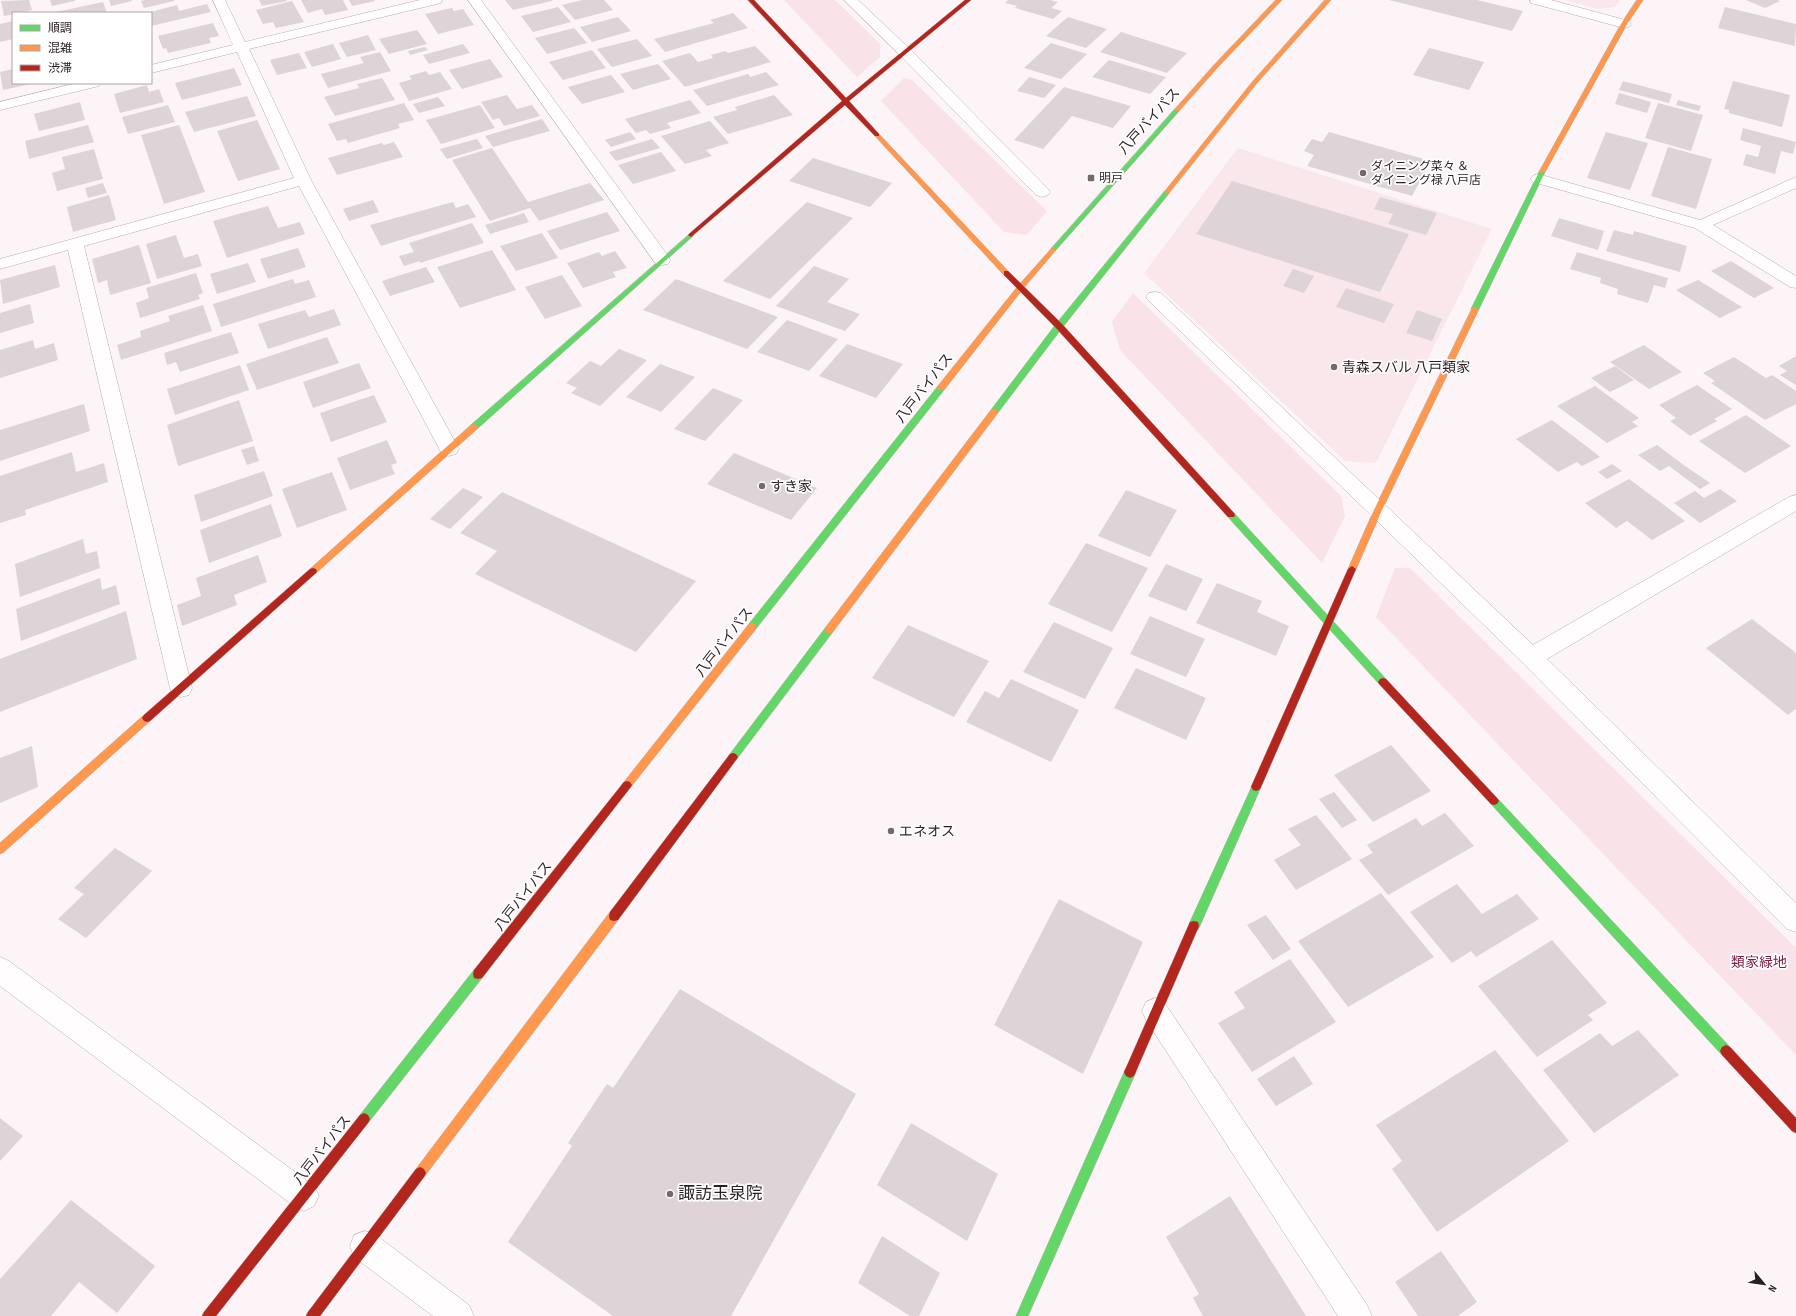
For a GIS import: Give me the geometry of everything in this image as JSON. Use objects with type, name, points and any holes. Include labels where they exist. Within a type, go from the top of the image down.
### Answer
[{"type":"main road","points":[[751,0],[1020,288],[1059,326],[1329,622],[1796,1126]]},
{"type":"main road","points":[[0,849],[662,260],[846,102],[968,0]]},
{"type":"main road","name":"八戸バイパス","points":[[208,1316],[1020,288],[1211,72],[1279,0]]},
{"type":"main road","points":[[312,1316],[1059,326],[1255,82],[1328,0]]},
{"type":"main road","points":[[1022,1316],[1155,1011],[1378,510],[1538,179],[1624,24],[1640,0]]},
{"type":"street","points":[[219,0],[303,180],[449,448]]},
{"type":"street","points":[[152,69],[436,0]]},
{"type":"street","points":[[474,0],[662,260]]},
{"type":"street","points":[[850,0],[906,53],[1042,192]]},
{"type":"street","points":[[1536,0],[1624,24]]},
{"type":"street","points":[[0,106],[90,84]]},
{"type":"street","points":[[1538,179],[1701,225],[1796,283]]},
{"type":"street","points":[[0,264],[303,180]]},
{"type":"street","points":[[1701,225],[1796,182]]},
{"type":"street","points":[[75,243],[181,688]]},
{"type":"street","points":[[1155,297],[1531,657],[1796,920]]},
{"type":"street","points":[[1531,657],[1796,502]]},
{"type":"street","points":[[0,970],[304,1196]]},
{"type":"street","points":[[1155,1011],[1356,1316]]},
{"type":"street","points":[[365,1246],[458,1316]]},
{"type":"shaded area","points":[[1565,0],[1620,0],[1615,7],[1598,9]]},
{"type":"shaded area","name":"青森スバル 八戸類家","points":[[1238,148],[1492,229],[1376,463],[1345,461],[1144,273]]},
{"type":"green space","points":[[784,0],[835,0],[880,44],[880,57],[857,77]]},
{"type":"green space","points":[[904,78],[912,80],[1047,211],[1027,235],[1004,232],[881,101]]},
{"type":"green space","points":[[1133,293],[1341,496],[1345,516],[1322,563],[1120,350],[1112,322]]},
{"type":"green space","name":"類家緑地","points":[[1395,568],[1410,568],[1796,948],[1796,1055],[1376,617]]},
{"type":"building","points":[[29,0],[32,10],[12,12],[12,14],[4,16],[1,1]]},
{"type":"building","points":[[50,0],[75,0],[75,1],[52,6]]},
{"type":"building","points":[[109,0],[132,0],[132,1],[111,6]]},
{"type":"building","points":[[259,0],[286,0],[287,1],[262,6]]},
{"type":"building","points":[[301,0],[343,0],[348,10],[325,15],[322,9],[308,13]]},
{"type":"building","points":[[349,0],[374,0],[375,1],[352,6]]},
{"type":"building","points":[[505,0],[552,0],[552,1],[513,10]]},
{"type":"building","points":[[582,0],[604,0],[613,10],[575,20],[562,5]]},
{"type":"building","points":[[1008,0],[1050,0],[1058,2],[1051,8],[1062,11],[1053,19],[1015,8],[1017,6],[1005,3]]},
{"type":"building","points":[[1389,0],[1477,0],[1523,11],[1512,31]]},
{"type":"building","points":[[1746,0],[1777,0],[1780,1],[1765,8]]},
{"type":"building","points":[[141,1],[174,1],[144,8]]},
{"type":"building","points":[[292,1],[304,22],[276,28],[273,22],[263,24],[256,10]]},
{"type":"building","points":[[103,2],[107,12],[56,12]]},
{"type":"building","points":[[207,4],[211,12],[152,26],[152,12],[151,12],[177,5],[179,11]]},
{"type":"building","points":[[558,7],[571,22],[533,32],[521,16]]},
{"type":"building","points":[[1725,7],[1796,24],[1795,46],[1718,28]]},
{"type":"building","points":[[452,8],[454,11],[463,9],[474,25],[438,34],[425,14]]},
{"type":"building","points":[[733,13],[748,28],[665,52],[654,39],[714,23],[710,20]]},
{"type":"building","points":[[618,17],[631,31],[592,42],[580,27]]},
{"type":"building","points":[[1068,17],[1107,29],[1086,48],[1046,36]]},
{"type":"building","points":[[12,21],[12,39],[0,42],[0,24]]},
{"type":"building","points":[[213,23],[219,36],[209,38],[211,43],[168,53],[166,48],[163,49],[158,36]]},
{"type":"building","points":[[574,28],[587,43],[547,54],[535,38]]},
{"type":"building","points":[[417,30],[427,44],[389,54],[379,39]]},
{"type":"building","points":[[1121,32],[1187,53],[1167,73],[1100,52]]},
{"type":"building","points":[[368,35],[376,50],[347,57],[339,43]]},
{"type":"building","points":[[637,39],[652,56],[612,67],[597,49]]},
{"type":"building","points":[[1051,43],[1087,54],[1061,79],[1024,68]]},
{"type":"building","points":[[333,44],[341,59],[312,67],[304,52]]},
{"type":"building","points":[[463,44],[470,53],[429,64],[423,55]]},
{"type":"building","points":[[755,46],[771,62],[685,87],[662,61],[690,53],[698,62],[713,58],[711,55],[725,51],[728,53]]},
{"type":"building","points":[[425,47],[428,50],[410,55],[408,51]]},
{"type":"building","points":[[1429,48],[1484,62],[1469,90],[1413,75]]},
{"type":"building","points":[[592,50],[606,68],[563,80],[549,62]]},
{"type":"building","points":[[380,52],[391,71],[328,88],[321,74],[364,63],[360,57]]},
{"type":"building","points":[[299,53],[307,68],[277,75],[270,60]]},
{"type":"building","points":[[490,59],[503,77],[462,89],[449,70]]},
{"type":"building","points":[[1109,60],[1166,77],[1150,94],[1092,77]]},
{"type":"building","points":[[658,64],[671,79],[633,90],[620,74]]},
{"type":"building","points":[[234,68],[242,85],[182,100],[175,83]]},
{"type":"building","points":[[12,69],[12,84],[31,84],[3,90],[0,72]]},
{"type":"building","points":[[426,71],[429,75],[440,72],[452,89],[409,101],[399,83],[412,79],[409,76]]},
{"type":"building","points":[[766,72],[779,85],[707,106],[693,90],[748,74],[750,77]]},
{"type":"building","points":[[611,75],[625,92],[582,104],[568,87]]},
{"type":"building","points":[[1029,77],[1056,85],[1044,98],[1017,91]]},
{"type":"building","points":[[382,78],[395,100],[335,116],[324,97],[359,88],[357,84]]},
{"type":"building","points":[[1623,81],[1672,94],[1669,103],[1619,90]]},
{"type":"building","points":[[1733,81],[1790,95],[1782,127],[1729,113],[1729,110],[1724,109]]},
{"type":"building","points":[[147,85],[149,92],[159,89],[164,102],[120,113],[114,94]]},
{"type":"building","points":[[1064,87],[1131,106],[1113,128],[1072,116],[1043,149],[1014,140]]},
{"type":"building","points":[[1619,93],[1651,102],[1647,113],[1615,104]]},
{"type":"building","points":[[507,95],[517,109],[532,105],[540,116],[504,126],[499,118],[493,120],[481,102]]},
{"type":"building","points":[[774,95],[793,115],[728,134],[713,117],[737,110],[735,107]]},
{"type":"building","points":[[247,96],[256,116],[194,132],[185,112]]},
{"type":"building","points":[[438,97],[445,106],[419,113],[413,104]]},
{"type":"building","points":[[690,100],[701,113],[667,123],[671,128],[650,134],[646,130],[636,133],[625,119]]},
{"type":"building","points":[[1678,100],[1701,106],[1699,111],[1676,105]]},
{"type":"building","points":[[80,102],[85,120],[39,131],[34,114]]},
{"type":"building","points":[[404,103],[414,120],[398,124],[400,128],[348,143],[346,139],[337,141],[328,124]]},
{"type":"building","points":[[1658,103],[1703,115],[1691,151],[1645,138]]},
{"type":"building","points":[[168,105],[175,122],[128,134],[122,117]]},
{"type":"building","points":[[480,105],[495,128],[441,144],[426,120]]},
{"type":"building","points":[[542,119],[550,131],[493,147],[485,136]]},
{"type":"building","points":[[257,120],[280,169],[238,181],[217,131]]},
{"type":"building","points":[[710,121],[729,143],[706,150],[712,156],[685,164],[661,136]]},
{"type":"building","points":[[88,125],[94,142],[29,159],[25,141]]},
{"type":"building","points":[[179,125],[205,192],[164,204],[141,135]]},
{"type":"building","points":[[1743,128],[1796,142],[1793,154],[1781,151],[1775,174],[1743,165],[1746,154],[1758,157],[1761,146],[1740,140]]},
{"type":"building","points":[[630,132],[636,139],[611,147],[605,140]]},
{"type":"building","points":[[1329,132],[1431,161],[1412,196],[1307,166],[1314,155],[1304,151],[1312,139],[1322,142]]},
{"type":"building","points":[[1606,132],[1648,143],[1630,190],[1587,178]]},
{"type":"building","points":[[477,139],[483,148],[447,159],[440,149]]},
{"type":"building","points":[[652,139],[660,148],[616,161],[609,152]]},
{"type":"building","points":[[394,142],[403,157],[337,175],[328,158],[382,143],[384,145]]},
{"type":"building","points":[[1668,147],[1712,159],[1696,209],[1651,196]]},
{"type":"building","points":[[492,148],[528,202],[590,183],[604,200],[539,221],[530,208],[490,221],[452,160]]},
{"type":"building","points":[[94,149],[103,179],[57,191],[52,173],[65,169],[62,157]]},
{"type":"building","points":[[661,152],[676,171],[633,184],[618,165]]},
{"type":"building","points":[[813,158],[892,183],[870,207],[789,181]]},
{"type":"building","points":[[1232,181],[1409,234],[1380,292],[1196,234]]},
{"type":"building","points":[[103,183],[107,193],[88,198],[85,188]]},
{"type":"building","points":[[109,195],[116,220],[73,232],[67,207]]},
{"type":"building","points":[[1380,197],[1437,213],[1426,235],[1388,224],[1393,214],[1374,209]]},
{"type":"building","points":[[373,200],[379,212],[349,221],[343,209]]},
{"type":"building","points":[[453,202],[456,208],[468,204],[476,217],[381,246],[370,225]]},
{"type":"building","points":[[807,202],[853,218],[770,299],[723,281]]},
{"type":"building","points":[[268,206],[278,228],[300,222],[305,234],[227,258],[213,221]]},
{"type":"building","points":[[607,212],[620,231],[560,250],[547,231]]},
{"type":"building","points":[[524,213],[529,222],[490,234],[485,225]]},
{"type":"building","points":[[1559,218],[1604,231],[1598,250],[1551,236]]},
{"type":"building","points":[[472,223],[484,243],[420,263],[420,261],[404,266],[399,256],[414,252],[409,243]]},
{"type":"building","points":[[1614,230],[1633,235],[1634,231],[1687,246],[1680,272],[1606,251]]},
{"type":"building","points":[[542,233],[558,258],[516,271],[500,246]]},
{"type":"building","points":[[176,235],[184,258],[198,254],[202,266],[157,279],[146,244]]},
{"type":"building","points":[[139,245],[151,283],[110,295],[107,280],[98,283],[92,259]]},
{"type":"building","points":[[298,248],[306,267],[268,279],[260,259]]},
{"type":"building","points":[[492,250],[516,290],[460,308],[437,267]]},
{"type":"building","points":[[615,251],[627,268],[613,272],[616,277],[583,288],[567,263],[599,252],[602,256]]},
{"type":"building","points":[[1577,252],[1668,278],[1665,288],[1654,285],[1648,303],[1617,294],[1618,289],[1600,283],[1601,278],[1570,269]]},
{"type":"building","points":[[1731,261],[1774,288],[1754,298],[1711,271]]},
{"type":"building","points":[[248,263],[256,282],[217,294],[210,274]]},
{"type":"building","points":[[55,265],[60,287],[3,304],[0,280]]},
{"type":"building","points":[[814,266],[849,279],[827,302],[860,314],[845,331],[776,306]]},
{"type":"building","points":[[426,267],[435,282],[390,296],[382,281]]},
{"type":"building","points":[[1293,269],[1314,276],[1304,293],[1283,286]]},
{"type":"building","points":[[196,273],[203,293],[198,295],[200,299],[140,318],[136,303],[149,298],[146,288]]},
{"type":"building","points":[[562,275],[582,306],[545,319],[525,287]]},
{"type":"building","points":[[293,279],[295,284],[309,280],[316,297],[221,327],[213,304]]},
{"type":"building","points":[[676,279],[778,317],[747,349],[643,310]]},
{"type":"building","points":[[1698,280],[1742,307],[1720,318],[1676,290]]},
{"type":"building","points":[[1346,288],[1394,304],[1384,323],[1336,307]]},
{"type":"building","points":[[30,304],[34,323],[0,333],[0,313]]},
{"type":"building","points":[[203,305],[212,331],[121,360],[117,345],[141,337],[140,331],[170,321],[168,316]]},
{"type":"building","points":[[334,309],[341,325],[268,349],[258,324],[305,310],[309,317]]},
{"type":"building","points":[[1417,310],[1442,319],[1432,341],[1406,333]]},
{"type":"building","points":[[787,320],[838,339],[809,371],[757,352]]},
{"type":"building","points":[[231,332],[239,353],[180,372],[176,362],[167,365],[164,353]]},
{"type":"building","points":[[327,337],[339,363],[257,390],[246,364]]},
{"type":"building","points":[[33,340],[35,349],[54,343],[58,360],[0,378],[0,350]]},
{"type":"building","points":[[847,344],[903,364],[876,398],[819,376]]},
{"type":"building","points":[[1644,345],[1682,372],[1649,389],[1610,362]]},
{"type":"building","points":[[619,349],[647,360],[600,406],[571,393],[577,388],[566,383],[590,361],[601,366]]},
{"type":"building","points":[[1796,356],[1796,385],[1780,375],[1787,371],[1779,366]]},
{"type":"building","points":[[1734,357],[1766,378],[1772,375],[1796,391],[1796,404],[1765,420],[1711,383],[1715,381],[1703,373]]},
{"type":"building","points":[[359,363],[371,388],[313,408],[303,382]]},
{"type":"building","points":[[660,364],[695,377],[661,412],[626,397]]},
{"type":"building","points":[[240,365],[249,390],[175,415],[167,389]]},
{"type":"building","points":[[1615,366],[1634,380],[1610,392],[1591,378]]},
{"type":"building","points":[[1697,385],[1732,409],[1714,419],[1717,421],[1690,436],[1670,421],[1676,418],[1659,405]]},
{"type":"building","points":[[1595,386],[1639,418],[1632,422],[1638,426],[1607,443],[1557,406]]},
{"type":"building","points":[[713,388],[743,400],[705,441],[674,429]]},
{"type":"building","points":[[374,395],[387,422],[331,442],[320,413]]},
{"type":"building","points":[[239,400],[253,441],[178,466],[167,425]]},
{"type":"building","points":[[84,404],[90,431],[0,461],[0,430]]},
{"type":"building","points":[[1746,415],[1791,446],[1745,473],[1699,441]]},
{"type":"building","points":[[1552,420],[1600,457],[1582,466],[1577,462],[1558,472],[1516,439]]},
{"type":"building","points":[[387,440],[397,463],[391,465],[395,474],[350,490],[337,458]]},
{"type":"building","points":[[1657,445],[1710,483],[1700,489],[1669,466],[1660,471],[1638,455]]},
{"type":"building","points":[[254,446],[259,461],[247,465],[241,450]]},
{"type":"building","points":[[72,452],[76,472],[104,463],[108,482],[25,510],[26,515],[0,523],[0,476]]},
{"type":"building","name":"すき家","points":[[734,453],[817,488],[791,520],[707,484]]},
{"type":"building","points":[[1612,464],[1622,471],[1607,479],[1598,472]]},
{"type":"building","points":[[264,471],[273,496],[201,522],[194,495]]},
{"type":"building","points":[[332,472],[347,510],[297,528],[282,489]]},
{"type":"building","points":[[1629,479],[1685,521],[1652,540],[1627,521],[1616,528],[1585,503]]},
{"type":"building","points":[[463,488],[483,497],[450,529],[430,519]]},
{"type":"building","points":[[1720,489],[1737,501],[1700,523],[1674,503],[1695,491],[1704,498]]},
{"type":"building","points":[[1126,490],[1177,510],[1150,557],[1098,536]]},
{"type":"building","points":[[502,492],[696,581],[636,652],[475,574],[497,551],[460,533]]},
{"type":"building","points":[[271,504],[282,536],[209,563],[200,530]]},
{"type":"building","points":[[83,539],[86,554],[97,551],[100,568],[20,597],[15,564]]},
{"type":"building","points":[[1086,543],[1148,568],[1112,632],[1048,604]]},
{"type":"building","points":[[258,555],[267,582],[234,595],[237,605],[182,626],[177,605],[201,596],[196,578]]},
{"type":"building","points":[[1166,564],[1203,579],[1186,611],[1148,596]]},
{"type":"building","points":[[100,578],[102,590],[116,585],[120,604],[21,641],[16,609]]},
{"type":"building","points":[[1217,583],[1262,601],[1257,612],[1289,626],[1276,656],[1196,623]]},
{"type":"building","points":[[126,611],[137,659],[0,712],[0,659]]},
{"type":"building","points":[[1150,616],[1205,639],[1186,677],[1130,654]]},
{"type":"building","points":[[1752,619],[1796,653],[1796,709],[1788,715],[1706,648]]},
{"type":"building","points":[[1054,622],[1113,648],[1085,699],[1023,672]]},
{"type":"building","points":[[908,625],[989,661],[954,717],[872,678]]},
{"type":"building","points":[[1136,668],[1206,698],[1186,740],[1114,708]]},
{"type":"building","points":[[1011,679],[1079,710],[1051,762],[966,722],[985,691],[999,698]]},
{"type":"building","points":[[1391,745],[1431,791],[1373,822],[1334,775]]},
{"type":"building","points":[[32,746],[38,787],[0,803],[0,758]]},
{"type":"building","points":[[1334,792],[1357,820],[1342,828],[1319,799]]},
{"type":"building","points":[[1445,813],[1474,846],[1388,895],[1359,860],[1373,853],[1367,845],[1416,818],[1422,826]]},
{"type":"building","points":[[1316,815],[1352,859],[1296,890],[1274,860],[1301,845],[1288,829]]},
{"type":"building","points":[[115,848],[152,871],[86,938],[58,919],[84,894],[74,888]]},
{"type":"building","points":[[1457,884],[1482,914],[1517,894],[1539,919],[1476,957],[1471,951],[1452,963],[1410,912]]},
{"type":"building","points":[[1381,893],[1434,957],[1348,1007],[1298,941]]},
{"type":"building","points":[[1059,899],[1143,942],[1083,1074],[994,1025]]},
{"type":"building","points":[[1266,915],[1291,949],[1273,960],[1247,925]]},
{"type":"building","points":[[1552,940],[1607,1003],[1588,1015],[1593,1020],[1537,1057],[1478,986]]},
{"type":"building","points":[[1290,959],[1336,1022],[1252,1072],[1218,1023],[1245,1008],[1234,992]]},
{"type":"building","name":"諏訪玉泉院","points":[[680,989],[856,1094],[731,1316],[613,1316],[508,1242],[572,1146],[568,1143],[607,1084],[613,1088]]},
{"type":"building","points":[[1638,1030],[1679,1075],[1594,1133],[1543,1070],[1600,1033],[1612,1046]]},
{"type":"building","points":[[1495,1050],[1569,1141],[1437,1232],[1392,1169],[1402,1161],[1376,1125]]},
{"type":"building","points":[[1294,1056],[1313,1084],[1276,1106],[1257,1079]]},
{"type":"building","points":[[0,1118],[23,1136],[0,1161]]},
{"type":"building","points":[[911,1123],[998,1174],[967,1241],[877,1185]]},
{"type":"building","points":[[1230,1196],[1306,1316],[1203,1316],[1193,1298],[1199,1294],[1166,1237]]},
{"type":"building","points":[[71,1200],[155,1266],[117,1313],[79,1282],[51,1316],[0,1316],[0,1279]]},
{"type":"building","points":[[882,1236],[940,1273],[919,1316],[910,1316],[858,1283]]},
{"type":"building","points":[[1441,1251],[1477,1302],[1458,1316],[1418,1316],[1395,1282]]},
{"type":"traffic: fast","points":[[1053,250],[1177,110]]},
{"type":"traffic: fast","points":[[1475,309],[1542,172]]},
{"type":"traffic: fast","points":[[994,412],[1059,326],[1167,192]]},
{"type":"traffic: fast","points":[[474,427],[691,235]]},
{"type":"traffic: fast","points":[[752,627],[941,388]]},
{"type":"traffic: fast","points":[[1231,515],[1383,682]]},
{"type":"traffic: fast","points":[[733,757],[829,630]]},
{"type":"traffic: fast","points":[[1194,926],[1256,787]]},
{"type":"traffic: fast","points":[[1494,801],[1726,1051]]},
{"type":"traffic: fast","points":[[364,1119],[478,974]]},
{"type":"traffic: fast","points":[[1022,1316],[1130,1072]]},
{"type":"traffic: slow","points":[[1177,110],[1216,66],[1279,0]]},
{"type":"traffic: slow","points":[[1167,192],[1255,82],[1328,0]]},
{"type":"traffic: slow","points":[[1542,172],[1624,24],[1640,0]]},
{"type":"traffic: slow","points":[[877,135],[1006,273]]},
{"type":"traffic: slow","points":[[941,388],[1020,288],[1053,250]]},
{"type":"traffic: slow","points":[[1352,569],[1378,510],[1475,309]]},
{"type":"traffic: slow","points":[[829,630],[994,412]]},
{"type":"traffic: slow","points":[[313,571],[474,427]]},
{"type":"traffic: slow","points":[[627,785],[752,627]]},
{"type":"traffic: slow","points":[[0,849],[147,718]]},
{"type":"traffic: slow","points":[[420,1173],[614,916]]},
{"type":"traffic: jam","points":[[751,0],[877,135]]},
{"type":"traffic: jam","points":[[691,235],[846,101],[968,0]]},
{"type":"traffic: jam","points":[[1006,273],[1059,326],[1231,515]]},
{"type":"traffic: jam","points":[[1256,787],[1352,569]]},
{"type":"traffic: jam","points":[[147,718],[313,571]]},
{"type":"traffic: jam","points":[[1383,682],[1494,801]]},
{"type":"traffic: jam","points":[[614,916],[733,757]]},
{"type":"traffic: jam","points":[[478,974],[627,785]]},
{"type":"traffic: jam","points":[[1130,1072],[1194,926]]},
{"type":"traffic: jam","points":[[1726,1051],[1796,1127]]},
{"type":"traffic: jam","points":[[208,1316],[364,1119]]},
{"type":"traffic: jam","points":[[312,1316],[420,1173]]},
{"type":"place","name":"ダイニング菜々 ＆ ダイニング禄 八戸店","points":[[1363,173]]},
{"type":"place","name":"明戸","points":[[1091,178]]},
{"type":"place","name":"青森スバル 八戸類家","points":[[1334,367]]},
{"type":"place","name":"すき家","points":[[762,486]]},
{"type":"place","name":"エネオス","points":[[891,831]]},
{"type":"place","name":"諏訪玉泉院","points":[[670,1194]]}]
